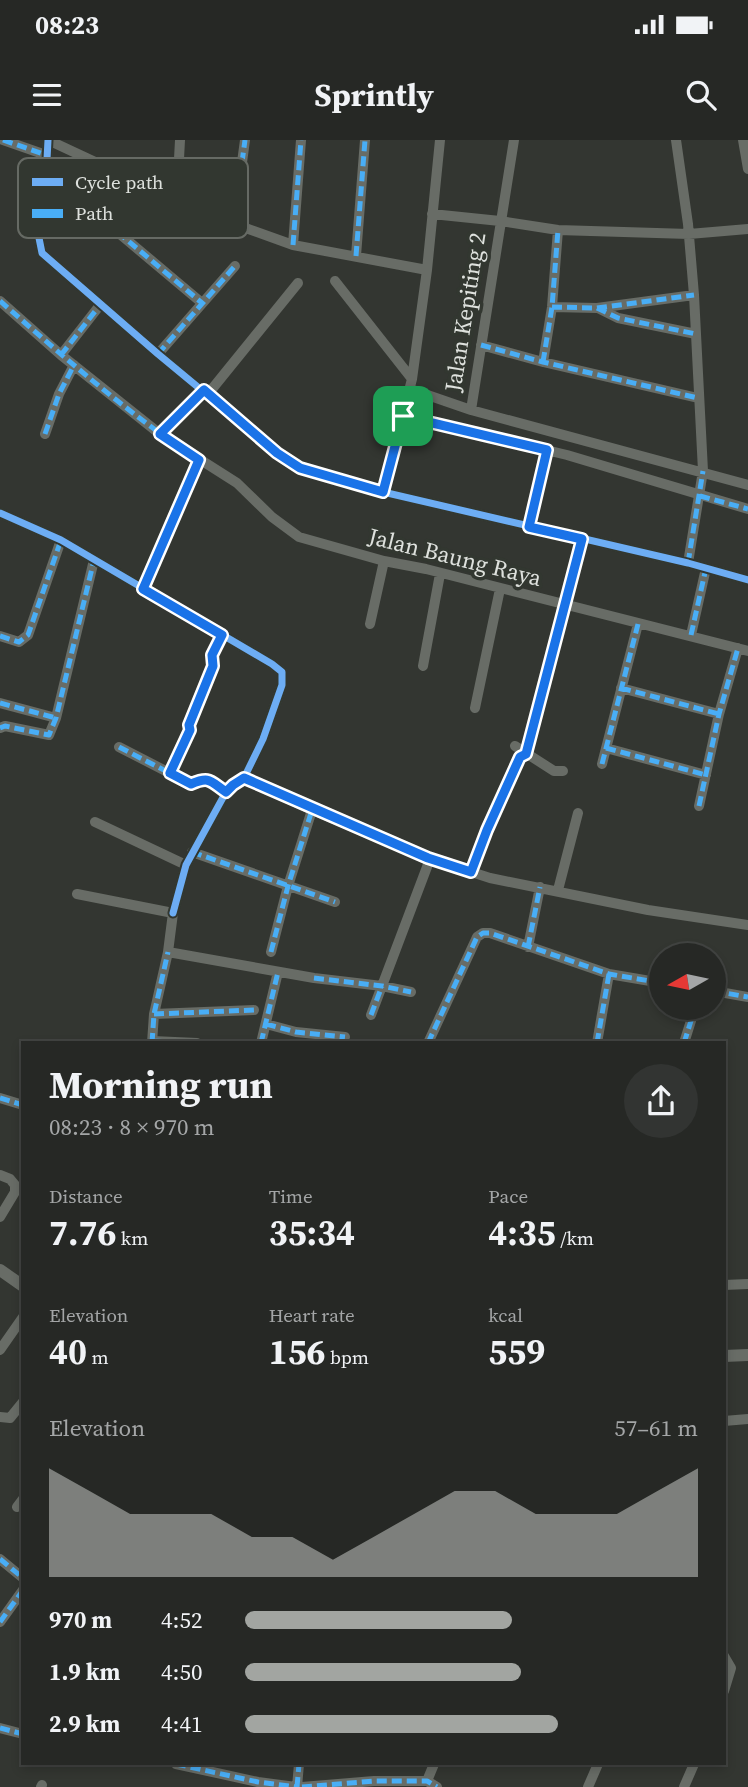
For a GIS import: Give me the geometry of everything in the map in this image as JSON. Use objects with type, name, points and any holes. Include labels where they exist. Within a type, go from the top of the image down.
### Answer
[{"type":"street","points":[[2,140],[46,158],[48,140],[87,158]]},
{"type":"street","points":[[179,158],[180,140]]},
{"type":"street","points":[[243,158],[245,140]]},
{"type":"street","points":[[293,244],[302,140]]},
{"type":"street","points":[[356,256],[365,140]]},
{"type":"street","points":[[383,492],[410,387],[427,270],[440,140]]},
{"type":"street","name":"Jalan Kepiting 2","points":[[471,410],[514,140]]},
{"type":"street","points":[[676,140],[694,295],[702,484],[688,563]]},
{"type":"street","points":[[743,140],[748,169]]},
{"type":"street","points":[[432,214],[500,220],[558,230],[689,234],[748,229]]},
{"type":"street","points":[[248,228],[272,239],[293,244],[427,270]]},
{"type":"street","points":[[543,362],[552,307],[558,230]]},
{"type":"street","points":[[38,238],[42,253],[100,305],[277,453],[300,468],[383,492],[688,563],[748,580]]},
{"type":"street","points":[[125,238],[202,303]]},
{"type":"street","points":[[158,354],[235,266]]},
{"type":"street","points":[[335,281],[410,387],[471,410],[702,484],[748,509]]},
{"type":"street","points":[[160,434],[206,392],[298,283]]},
{"type":"street","points":[[552,307],[597,308],[694,295]]},
{"type":"street","name":"Jalan Baung Raya","points":[[0,301],[61,355],[160,434],[237,483],[280,524],[299,537],[384,561],[743,649]]},
{"type":"street","points":[[61,355],[100,305]]},
{"type":"street","points":[[597,308],[618,318],[696,334]]},
{"type":"street","points":[[481,345],[698,398]]},
{"type":"street","points":[[45,433],[59,394],[74,365]]},
{"type":"street","points":[[404,414],[547,450],[702,484],[748,485]]},
{"type":"street","points":[[529,527],[547,450]]},
{"type":"street","points":[[143,589],[199,460]]},
{"type":"street","points":[[0,513],[61,540],[282,672],[278,698],[244,778],[226,792],[186,865],[173,913],[168,952],[154,1014],[152,1041]]},
{"type":"street","points":[[471,872],[500,799],[520,757],[526,754],[582,539]]},
{"type":"street","points":[[0,636],[19,642],[28,635],[61,540]]},
{"type":"street","points":[[0,728],[5,726],[49,735],[57,718],[94,560]]},
{"type":"street","points":[[370,624],[384,561]]},
{"type":"street","points":[[691,635],[706,568]]},
{"type":"street","points":[[423,666],[440,574]]},
{"type":"street","points":[[475,708],[500,589]]},
{"type":"street","points":[[602,764],[638,624]]},
{"type":"street","points":[[170,773],[190,730],[189,725],[213,666],[212,655],[222,635]]},
{"type":"street","points":[[699,806],[719,714],[743,649]]},
{"type":"street","points":[[621,688],[719,714]]},
{"type":"street","points":[[0,703],[57,718]]},
{"type":"street","points":[[515,746],[554,771],[563,771]]},
{"type":"street","points":[[119,747],[191,784],[200,779],[208,780],[226,792]]},
{"type":"street","points":[[606,748],[706,775]]},
{"type":"street","points":[[244,778],[312,810],[430,859],[471,872],[648,910],[748,925]]},
{"type":"street","points":[[271,952],[312,810]]},
{"type":"street","points":[[558,890],[578,813]]},
{"type":"street","points":[[95,822],[186,865]]},
{"type":"street","points":[[191,852],[335,902]]},
{"type":"street","points":[[371,1015],[430,859]]},
{"type":"street","points":[[528,947],[540,887]]},
{"type":"street","points":[[76,894],[173,913]]},
{"type":"street","points":[[429,1041],[477,937],[483,933],[491,933],[609,974],[649,981]]},
{"type":"street","points":[[168,952],[411,992]]},
{"type":"street","points":[[262,1041],[278,972]]},
{"type":"street","points":[[597,1041],[609,974]]},
{"type":"street","points":[[726,993],[748,997]]},
{"type":"street","points":[[154,1014],[254,1010]]},
{"type":"street","points":[[685,1041],[691,1020]]},
{"type":"street","points":[[266,1024],[296,1032],[345,1037]]},
{"type":"street","points":[[0,1098],[21,1104]]},
{"type":"street","points":[[0,1175],[15,1187],[15,1192],[0,1217]]},
{"type":"street","points":[[1,1272],[21,1285]]},
{"type":"street","points":[[726,1285],[748,1283]]},
{"type":"street","points":[[0,1350],[21,1320]]},
{"type":"street","points":[[726,1356],[748,1355]]},
{"type":"street","points":[[5,1418],[21,1404]]},
{"type":"street","points":[[726,1421],[748,1419]]},
{"type":"street","points":[[0,1559],[21,1576]]},
{"type":"street","points":[[0,1622],[21,1593]]},
{"type":"street","points":[[726,1659],[731,1668],[726,1684]]},
{"type":"street","points":[[0,1728],[21,1733]]},
{"type":"street","points":[[181,1765],[258,1782],[296,1787],[299,1765]]},
{"type":"street","points":[[302,1787],[374,1781],[432,1784],[434,1765]]},
{"type":"street","points":[[588,1787],[598,1765]]},
{"type":"street","points":[[684,1787],[694,1765]]},
{"type":"marked path","points":[[3,140],[46,155]]},
{"type":"marked path","points":[[243,158],[245,140]]},
{"type":"marked path","points":[[293,245],[301,140]]},
{"type":"marked path","points":[[356,256],[365,140]]},
{"type":"marked path","points":[[543,362],[552,307],[558,230]]},
{"type":"marked path","points":[[125,238],[202,303]]},
{"type":"marked path","points":[[158,354],[235,266]]},
{"type":"marked path","points":[[552,307],[597,308],[694,295]]},
{"type":"marked path","points":[[0,301],[122,404],[199,460],[143,589]]},
{"type":"marked path","points":[[61,355],[100,305]]},
{"type":"marked path","points":[[597,308],[618,318],[696,334]]},
{"type":"marked path","points":[[481,345],[698,398]]},
{"type":"marked path","points":[[45,434],[59,394],[74,365]]},
{"type":"marked path","points":[[160,434],[204,390]]},
{"type":"marked path","points":[[529,527],[547,450]]},
{"type":"marked path","points":[[688,563],[703,471]]},
{"type":"marked path","points":[[700,496],[748,509]]},
{"type":"marked path","points":[[0,636],[19,642],[28,635],[61,540]]},
{"type":"marked path","points":[[0,728],[5,726],[49,735],[56,718],[94,560]]},
{"type":"marked path","points":[[691,635],[706,568]]},
{"type":"marked path","points":[[602,764],[638,624]]},
{"type":"marked path","points":[[170,773],[190,730],[189,725],[213,665],[212,655],[222,635]]},
{"type":"marked path","points":[[699,806],[719,714],[738,648]]},
{"type":"marked path","points":[[621,688],[719,714]]},
{"type":"marked path","points":[[0,703],[56,718]]},
{"type":"marked path","points":[[119,747],[191,784],[202,780],[210,781],[226,792]]},
{"type":"marked path","points":[[606,748],[706,775]]},
{"type":"marked path","points":[[471,872],[500,799],[520,757],[526,754]]},
{"type":"marked path","points":[[271,952],[312,810]]},
{"type":"marked path","points":[[192,852],[335,902]]},
{"type":"marked path","points":[[528,947],[540,887]]},
{"type":"marked path","points":[[429,1041],[477,937],[483,933],[490,933],[609,974],[649,981]]},
{"type":"marked path","points":[[152,1041],[154,1014],[168,952]]},
{"type":"marked path","points":[[261,1041],[278,972]]},
{"type":"marked path","points":[[597,1041],[609,974]]},
{"type":"marked path","points":[[314,978],[411,992]]},
{"type":"marked path","points":[[371,1015],[382,986]]},
{"type":"marked path","points":[[726,993],[748,997]]},
{"type":"marked path","points":[[154,1014],[254,1010]]},
{"type":"marked path","points":[[685,1041],[691,1020]]},
{"type":"marked path","points":[[266,1024],[296,1032],[345,1037]]},
{"type":"marked path","points":[[0,1098],[21,1104]]},
{"type":"marked path","points":[[0,1559],[21,1576]]},
{"type":"marked path","points":[[0,1622],[21,1593]]},
{"type":"marked path","points":[[0,1728],[21,1733]]},
{"type":"marked path","points":[[181,1765],[258,1782],[296,1787]]},
{"type":"marked path","points":[[297,1787],[299,1765]]},
{"type":"marked path","points":[[302,1787],[374,1781],[427,1781],[437,1787]]},
{"type":"cycle path","points":[[47,158],[48,140]]},
{"type":"cycle path","points":[[39,238],[42,253],[158,354],[287,461],[300,468],[383,492],[688,563],[748,580]]},
{"type":"cycle path","points":[[0,513],[61,540],[282,672],[282,685],[263,739],[244,778],[226,792],[186,865],[173,913]]},
{"type":"route","points":[[204,390],[287,461],[300,468],[383,492],[403,416],[547,450],[529,527],[582,539],[526,754],[520,757],[500,799],[471,872],[428,858],[312,810],[244,778],[226,792],[208,780],[200,779],[191,784],[170,773],[190,730],[189,725],[213,666],[212,655],[222,635],[143,589],[199,460],[160,434],[204,390]]}]
